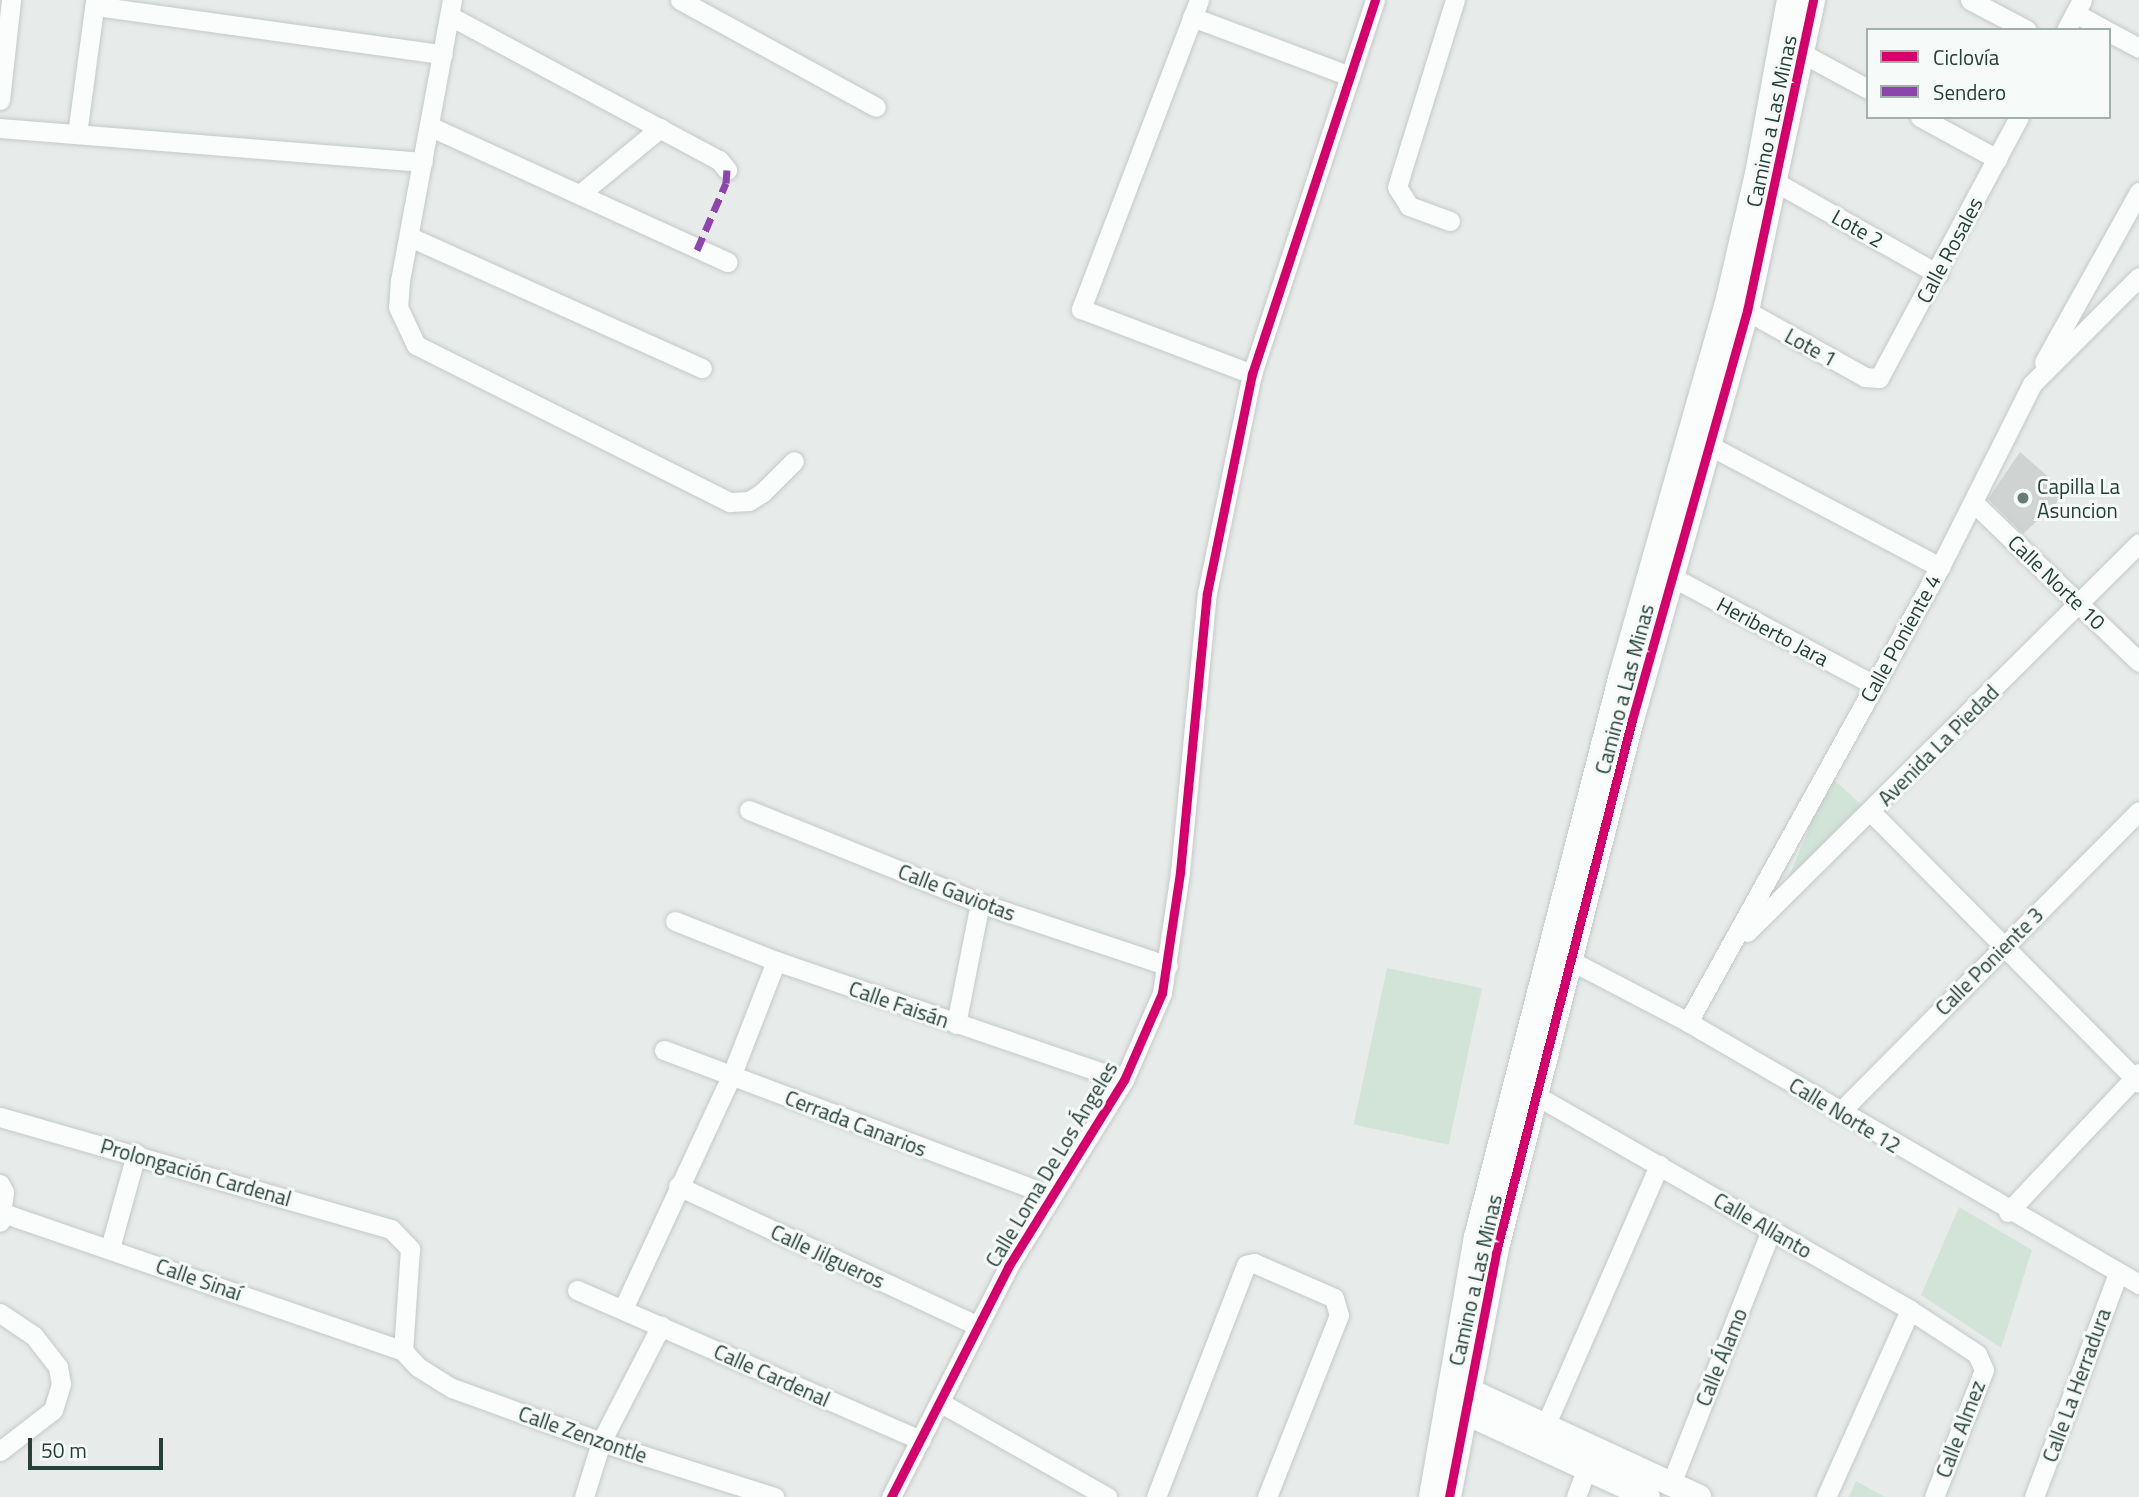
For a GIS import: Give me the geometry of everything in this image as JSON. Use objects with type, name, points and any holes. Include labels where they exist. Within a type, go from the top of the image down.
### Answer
[{"type":"street","points":[[0,100],[11,0]]},
{"type":"street","points":[[680,0],[876,107]]},
{"type":"street","name":"Calle Loma De Los Ángeles","points":[[891,1497],[978,1326],[1049,1195],[1124,1080],[1153,1020],[1168,966],[1180,872],[1207,593],[1252,374],[1376,0]]},
{"type":"street","points":[[1450,221],[1409,206],[1397,187],[1455,0]]},
{"type":"street","name":"Camino a Las Minas","points":[[1457,1396],[1672,577],[1757,174],[1789,0]]},
{"type":"street","name":"Camino a Las Minas","points":[[1457,1396],[1476,1237],[1549,951],[1699,440],[1747,310],[1805,55],[1813,0]]},
{"type":"street","points":[[1970,0],[2023,28]]},
{"type":"street","points":[[77,134],[95,3],[443,54]]},
{"type":"street","points":[[727,170],[719,160],[451,8],[398,307],[416,345],[730,502],[748,501],[762,493],[794,461]]},
{"type":"street","points":[[1252,374],[1081,309],[1196,8],[1350,76]]},
{"type":"street","points":[[2075,14],[2102,28]]},
{"type":"street","points":[[2111,33],[2139,48]]},
{"type":"street","points":[[1805,55],[1866,88]]},
{"type":"street","points":[[1924,119],[1997,159]]},
{"type":"street","name":"Calle Rosales","points":[[1876,380],[1938,274],[2018,119]]},
{"type":"street","points":[[429,126],[727,262]]},
{"type":"street","points":[[0,128],[423,162]]},
{"type":"street","points":[[580,194],[660,128]]},
{"type":"street","name":"Lote 2","points":[[1777,183],[1938,274]]},
{"type":"street","points":[[2032,384],[2139,192]]},
{"type":"street","points":[[410,237],[702,368]]},
{"type":"street","name":"Calle Poniente 4","points":[[1688,1022],[1734,944],[1940,567],[2032,384],[2139,277]]},
{"type":"street","name":"Lote 1","points":[[1747,310],[1876,380]]},
{"type":"street","points":[[1699,440],[1940,567]]},
{"type":"street","name":"Calle Norte 10","points":[[1974,503],[2139,662]]},
{"type":"street","name":"Avenida La Piedad","points":[[1734,944],[1871,812],[2139,544]]},
{"type":"street","name":"Heriberto Jara","points":[[1672,577],[1874,685]]},
{"type":"street","name":"Calle Gaviotas","points":[[749,810],[981,903],[1168,966]]},
{"type":"street","name":"Calle Poniente 3","points":[[1840,1112],[2139,811]]},
{"type":"street","points":[[1871,812],[2137,1078],[2008,1212]]},
{"type":"street","points":[[956,1024],[981,903]]},
{"type":"street","name":"Calle Faisán","points":[[676,921],[776,961],[1124,1080]]},
{"type":"street","name":"Calle Norte 12","points":[[1549,951],[1688,1022],[2008,1212],[2139,1284]]},
{"type":"street","points":[[623,1309],[732,1074],[776,961]]},
{"type":"street","name":"Cerrada Canarios","points":[[664,1050],[1049,1195]]},
{"type":"street","name":"Calle Allanto","points":[[1537,1096],[1910,1310],[1983,1361]]},
{"type":"street","name":"Prolongación Cardenal","points":[[0,1117],[391,1229],[410,1250],[403,1351]]},
{"type":"street","points":[[110,1248],[136,1154]]},
{"type":"street","points":[[1546,1424],[1658,1165]]},
{"type":"street","points":[[0,1184],[1,1217]]},
{"type":"street","name":"Calle Jilgueros","points":[[678,1186],[978,1326]]},
{"type":"street","name":"Calle Sinaí","points":[[1,1217],[110,1248],[403,1351]]},
{"type":"street","name":"Calle Álamo","points":[[1671,1484],[1771,1230]]},
{"type":"street","points":[[1156,1497],[1246,1265],[1254,1263],[1334,1298],[1339,1315],[1267,1497]]},
{"type":"street","name":"Calle La Herradura","points":[[2035,1497],[2118,1273]]},
{"type":"street","name":"Calle Cardenal","points":[[577,1290],[921,1440]]},
{"type":"street","points":[[1826,1497],[1910,1310]]},
{"type":"street","points":[[0,1313],[41,1345],[58,1367],[61,1384],[53,1410],[0,1451]]},
{"type":"street","points":[[584,1497],[601,1442],[661,1326]]},
{"type":"street","name":"Calle Zenzontle","points":[[403,1351],[418,1367],[452,1388],[729,1490],[774,1497]]},
{"type":"street","name":"Calle Almez","points":[[1934,1497],[1983,1361]]},
{"type":"street","points":[[1457,1396],[1546,1424],[1699,1497]]},
{"type":"street","points":[[1457,1396],[1648,1497]]},
{"type":"street","points":[[1430,1497],[1457,1396]]},
{"type":"street","points":[[1449,1497],[1457,1396]]},
{"type":"street","points":[[941,1403],[1107,1497]]},
{"type":"street","points":[[1576,1497],[1587,1467]]},
{"type":"green space","points":[[1830,776],[1864,807],[1783,892]]},
{"type":"green space","points":[[1387,968],[1482,988],[1449,1145],[1354,1125]]},
{"type":"green space","points":[[1959,1207],[2032,1250],[2001,1348],[1921,1295]]},
{"type":"green space","points":[[1856,1481],[1885,1497],[1849,1497]]},
{"type":"building","name":"Capilla La Asuncion","points":[[2020,452],[2067,493],[2023,534],[1988,499]]},
{"type":"marked path","points":[[697,250],[726,183],[727,170]]},
{"type":"cycle path","points":[[891,1497],[1008,1267],[1124,1080],[1162,993],[1180,872],[1207,593],[1252,374],[1375,0]]},
{"type":"cycle path","points":[[1449,1497],[1497,1248],[1632,720],[1747,311],[1813,0]]},
{"type":"place","name":"Capilla La Asuncion","points":[[2023,498]]}]
